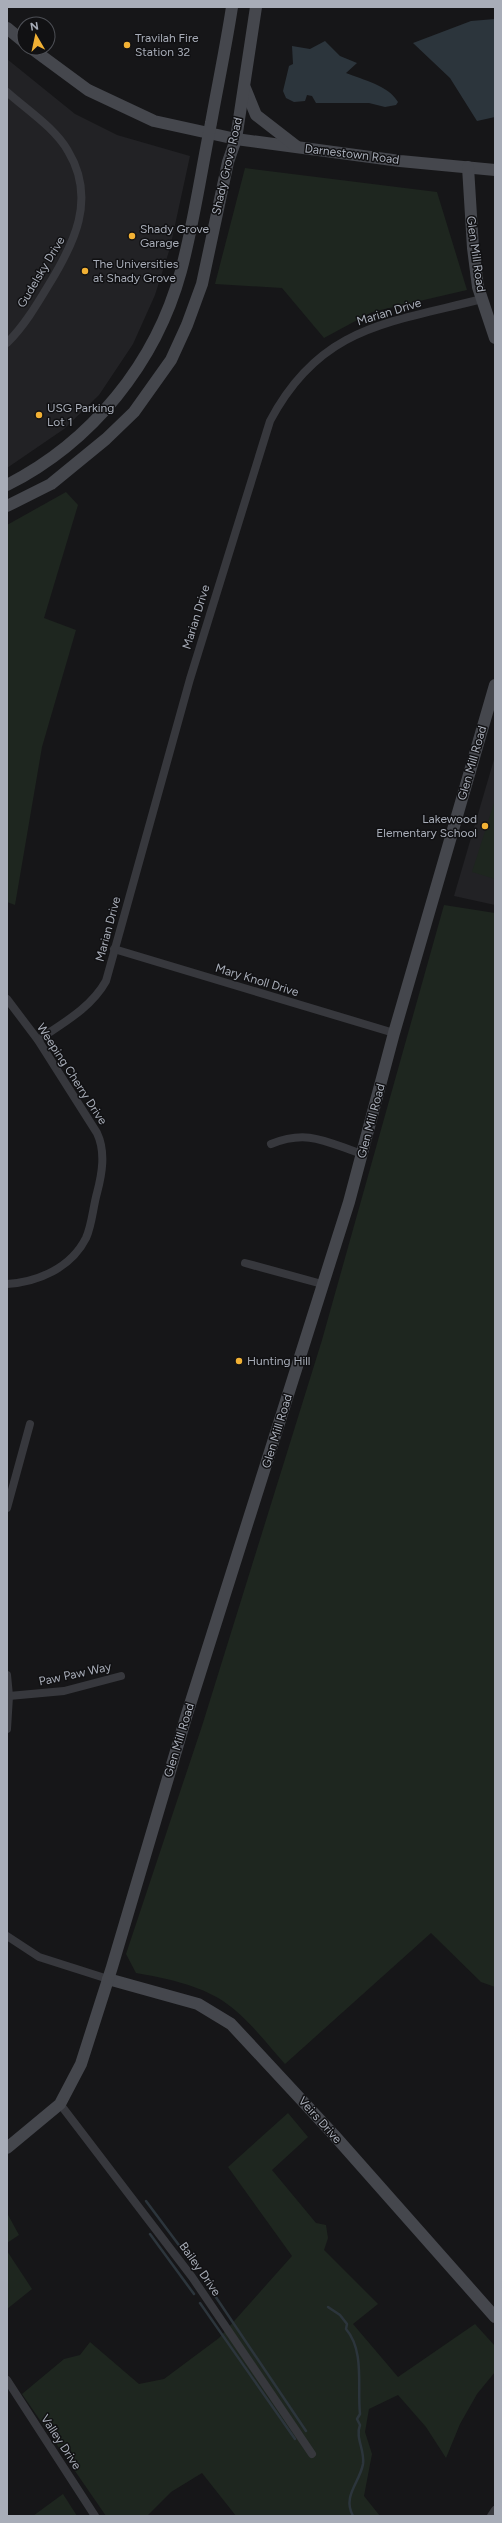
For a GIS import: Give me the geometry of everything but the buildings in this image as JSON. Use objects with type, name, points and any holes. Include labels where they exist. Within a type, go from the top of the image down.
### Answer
[{"type":"main road","name":"Shady Grove Road","points":[[7,485],[54,458],[84,433],[110,405],[148,351],[181,271],[210,135],[232,7]]},
{"type":"main road","name":"Shady Grove Road","points":[[7,506],[51,484],[106,439],[134,412],[171,360],[187,325],[202,284],[228,162],[236,139],[256,7]]},
{"type":"main road","points":[[7,28],[16,35]]},
{"type":"main road","name":"Darnestown Road","points":[[42,56],[99,97],[154,121],[197,132],[297,147],[495,170]]},
{"type":"main road","points":[[244,85],[256,115],[297,147]]},
{"type":"main road","name":"Glen Mill Road","points":[[468,167],[473,248],[482,299],[495,338]]},
{"type":"main road","name":"Glen Mill Road","points":[[7,2148],[60,2104],[81,2064],[187,1714],[349,1202],[394,1033],[495,685]]},
{"type":"main road","name":"Veirs Drive","points":[[108,1978],[198,2004],[231,2024],[314,2113],[495,2317]]},
{"type":"street","name":"Gudelsky Drive","points":[[7,92],[65,147],[76,168],[82,198],[80,219],[70,249],[36,306],[7,343]]},
{"type":"street","name":"Marian Drive","points":[[38,1040],[86,1007],[99,994],[106,981],[190,679],[270,421],[284,395],[323,353],[364,330],[482,299]]},
{"type":"street","name":"Mary Knoll Drive","points":[[114,950],[394,1033]]},
{"type":"street","name":"Weeping Cherry Drive","points":[[7,999],[38,1040],[97,1133],[101,1142],[102,1172],[86,1238],[72,1258],[45,1277],[7,1284]]},
{"type":"street","points":[[271,1144],[287,1138],[305,1136],[362,1154]]},
{"type":"street","points":[[245,1263],[322,1284]]},
{"type":"street","points":[[7,1508],[30,1424]]},
{"type":"street","points":[[7,1675],[9,1696],[7,1729]]},
{"type":"street","name":"Paw Paw Way","points":[[9,1696],[64,1691],[121,1676]]},
{"type":"street","points":[[7,1936],[39,1957],[108,1978]]},
{"type":"street","name":"Bailey Drive","points":[[60,2104],[192,2277],[312,2454]]},
{"type":"street","name":"Valley Drive","points":[[7,2380],[95,2516]]},
{"type":"street","points":[[491,2516],[495,2510]]},
{"type":"shaded area","points":[[495,19],[495,117],[477,121],[450,78],[413,43],[471,21]]},
{"type":"shaded area","points":[[325,41],[340,56],[357,63],[346,73],[382,87],[394,96],[398,102],[396,105],[385,107],[369,103],[316,103],[312,96],[307,95],[305,101],[294,102],[286,98],[283,91],[289,66],[293,64],[292,46],[310,49]]},
{"type":"shaded area","name":"The Universities at Shady Grove","points":[[7,59],[75,114],[117,135],[190,156],[170,248],[155,295],[133,344],[99,395],[64,429],[7,468]]},
{"type":"shaded area","points":[[245,168],[437,192],[467,290],[372,312],[324,338],[282,288],[215,284]]},
{"type":"shaded area","points":[[66,492],[78,505],[44,618],[76,630],[42,747],[15,905],[7,902],[7,525]]},
{"type":"shaded area","name":"Lakewood Elementary School","points":[[495,756],[495,905],[454,896]]},
{"type":"shaded area","points":[[495,800],[495,879],[472,872]]},
{"type":"shaded area","points":[[444,905],[495,913],[495,1987],[481,1982],[431,1933],[285,2064],[248,2022],[232,2007],[214,1995],[193,1986],[136,1973],[126,1954],[202,1726],[322,1340]]},
{"type":"shaded area","points":[[288,2113],[308,2137],[272,2170],[316,2223],[326,2225],[328,2238],[324,2250],[378,2304],[353,2324],[398,2377],[475,2324],[495,2346],[495,2372],[477,2394],[460,2424],[446,2458],[426,2427],[398,2395],[369,2409],[365,2432],[372,2454],[364,2496],[380,2516],[236,2516],[202,2473],[171,2492],[147,2516],[106,2516],[22,2394],[64,2359],[80,2355],[90,2342],[139,2384],[164,2379],[219,2338],[292,2256],[228,2167]]},
{"type":"shaded area","points":[[7,2213],[19,2235],[7,2243]]},
{"type":"shaded area","points":[[7,2251],[32,2289],[7,2309]]},
{"type":"shaded area","points":[[63,2494],[77,2516],[33,2516]]},
{"type":"waterway","points":[[146,2201],[196,2268]]},
{"type":"waterway","points":[[150,2234],[194,2294]]},
{"type":"waterway","points":[[201,2275],[306,2431]]},
{"type":"waterway","points":[[200,2303],[295,2439]]},
{"type":"waterway","points":[[328,2307],[340,2315],[347,2324],[346,2329],[352,2338],[358,2358],[360,2414],[357,2419],[360,2425],[359,2439],[363,2454],[363,2464],[351,2496],[350,2509],[353,2516]]},
{"type":"place","name":"Travilah Fire Station 32","points":[[127,45]]},
{"type":"place","name":"Shady Grove Garage","points":[[132,236]]},
{"type":"place","name":"The Universities at Shady Grove","points":[[85,271]]},
{"type":"place","name":"USG Parking Lot 1","points":[[39,415]]},
{"type":"place","name":"Lakewood Elementary School","points":[[485,826]]},
{"type":"place","name":"Hunting Hill","points":[[239,1361]]}]
